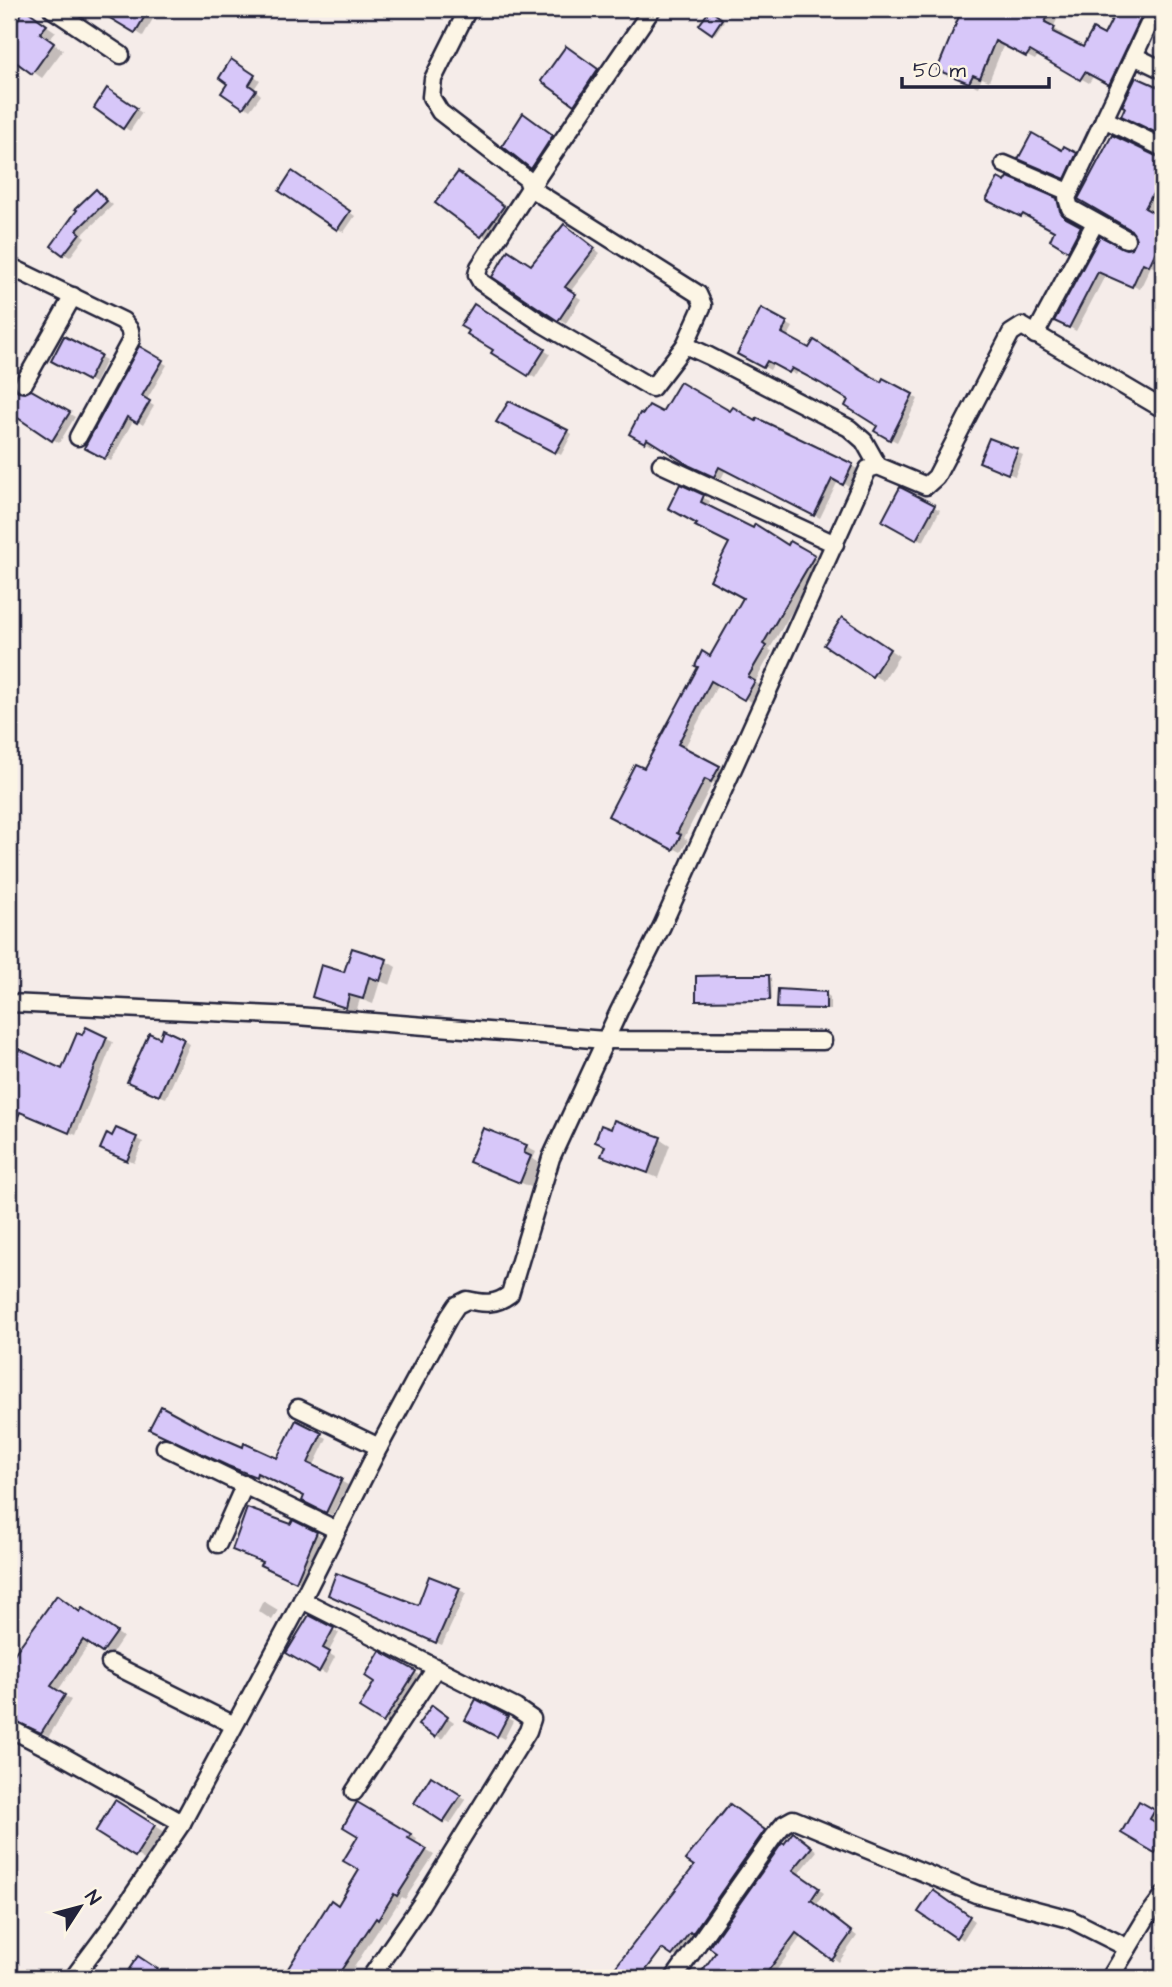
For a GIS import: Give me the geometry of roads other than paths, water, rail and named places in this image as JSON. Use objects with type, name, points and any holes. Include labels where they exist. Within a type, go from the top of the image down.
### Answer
[{"type":"street","points":[[52,9],[121,55]]},
{"type":"street","points":[[468,9],[433,79],[431,97],[440,112],[527,179],[530,188],[698,294],[703,305],[685,345],[652,388],[543,324],[481,282],[477,275],[479,267],[530,188],[652,9]]},
{"type":"street","points":[[1126,239],[1070,208],[1066,200],[1156,9]]},
{"type":"street","points":[[1134,56],[1163,70]]},
{"type":"street","points":[[1104,119],[1161,146]]},
{"type":"street","points":[[1004,163],[1069,192]]},
{"type":"street","points":[[1035,335],[1095,223]]},
{"type":"street","points":[[9,266],[123,321],[130,330],[131,340],[78,438]]},
{"type":"street","points":[[24,383],[73,296]]},
{"type":"street","points":[[685,345],[849,428],[864,442],[878,466],[926,486],[936,477],[1011,333],[1022,326],[1163,409]]},
{"type":"street","points":[[661,464],[835,544]]},
{"type":"street","points":[[73,1978],[182,1823],[302,1600],[379,1447],[457,1305],[467,1300],[482,1304],[501,1302],[510,1294],[551,1157],[662,926],[867,469],[878,466]]},
{"type":"street","points":[[9,1003],[297,1016],[605,1040],[823,1041]]},
{"type":"street","points":[[298,1408],[379,1447]]},
{"type":"street","points":[[165,1447],[337,1530]]},
{"type":"street","points":[[218,1544],[245,1484]]},
{"type":"street","points":[[302,1600],[516,1708],[531,1719],[528,1731],[450,1858],[370,1978]]},
{"type":"street","points":[[110,1663],[234,1725]]},
{"type":"street","points":[[354,1792],[436,1668]]},
{"type":"street","points":[[9,1728],[182,1823]]},
{"type":"street","points":[[674,1978],[774,1836],[784,1824],[793,1819],[976,1894],[1070,1919],[1128,1948]]},
{"type":"street","points":[[1110,1978],[1163,1896]]}]
